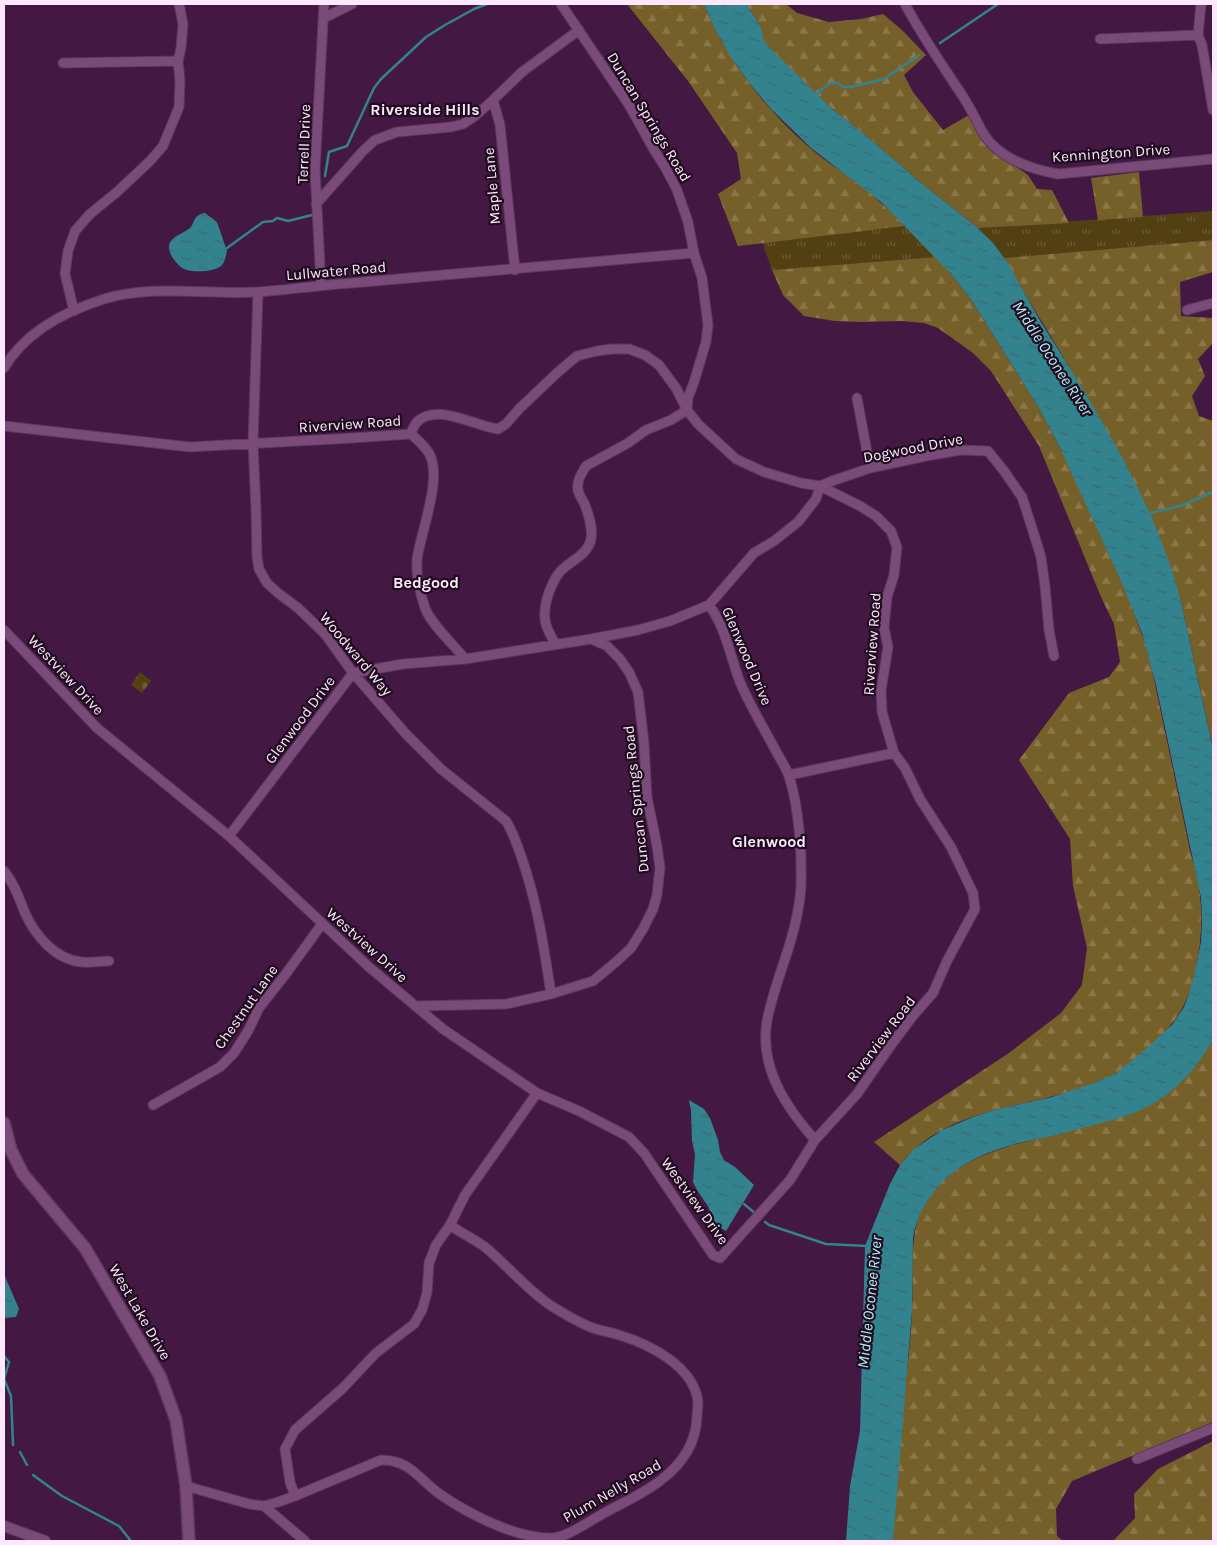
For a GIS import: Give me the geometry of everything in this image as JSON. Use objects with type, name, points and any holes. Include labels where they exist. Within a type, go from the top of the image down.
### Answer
[{"type":"main road","name":"West Lake Drive","points":[[4,1124],[11,1150],[22,1174],[85,1248],[160,1376],[176,1420],[186,1486],[189,1541]]},
{"type":"street","points":[[74,311],[65,274],[68,251],[75,231],[90,214],[117,192],[163,146],[179,107],[180,81],[178,61],[183,24],[179,4]]},
{"type":"street","name":"Terrell Drive","points":[[321,285],[315,170],[324,4]]},
{"type":"street","points":[[324,18],[352,4]]},
{"type":"street","name":"Duncan Springs Road","points":[[561,4],[629,105],[677,190],[688,222],[694,253],[702,278],[708,324],[706,342],[688,398],[687,410]]},
{"type":"street","name":"Kennington Drive","points":[[905,4],[925,39],[964,97],[984,134],[1009,157],[1028,167],[1058,174],[1213,158]]},
{"type":"street","points":[[1201,4],[1198,35],[1202,45],[1213,110]]},
{"type":"street","points":[[316,204],[375,140],[397,132],[451,127],[463,124],[475,116],[522,72],[579,30]]},
{"type":"street","points":[[1100,39],[1198,35]]},
{"type":"street","points":[[63,63],[178,61]]},
{"type":"street","name":"Maple Lane","points":[[493,100],[500,125],[515,270]]},
{"type":"street","name":"Lullwater Road","points":[[4,368],[10,358],[28,338],[61,316],[105,298],[143,292],[258,292],[694,253]]},
{"type":"street","name":"Woodward Way","points":[[258,292],[253,443],[259,569],[267,584],[298,608],[325,634],[353,673],[406,734],[441,769],[506,821],[512,830],[526,870],[542,932],[551,994]]},
{"type":"street","points":[[1186,310],[1213,303]]},
{"type":"street","name":"Riverview Road","points":[[4,426],[190,447],[411,434],[416,424],[424,417],[442,414],[498,429],[506,424],[518,409],[577,356],[597,351],[629,349],[645,355],[659,365],[698,424],[736,460],[764,472],[801,483],[820,486],[876,516],[891,531],[897,546],[894,575],[886,597],[884,627],[888,648],[881,691],[882,712],[894,753],[905,768],[920,799],[951,847],[973,892],[975,909],[933,993],[912,1017],[857,1094],[815,1140],[790,1180],[720,1258]]},
{"type":"street","points":[[858,398],[870,468]]},
{"type":"street","points":[[555,644],[544,620],[550,588],[563,568],[585,551],[591,539],[591,524],[578,493],[577,484],[582,472],[586,466],[628,443],[646,430],[671,420],[687,410]]},
{"type":"street","points":[[411,434],[430,454],[433,468],[434,483],[417,559],[417,573],[425,608],[432,622],[466,658]]},
{"type":"street","name":"Dogwood Drive","points":[[820,486],[870,468],[961,450],[988,451],[1022,497],[1032,528],[1041,557],[1049,630],[1054,656]]},
{"type":"street","points":[[709,605],[754,554],[798,522],[816,499],[820,486]]},
{"type":"street","name":"Glenwood Drive","points":[[229,836],[353,673],[403,664],[466,658],[591,639],[638,630],[670,621],[709,605],[718,617],[740,683],[789,775],[798,821],[801,886],[795,927],[775,988],[767,1022],[766,1042],[768,1061],[784,1101],[815,1140]]},
{"type":"street","name":"Westview Drive","points":[[4,630],[97,728],[229,836],[369,967],[443,1029],[537,1092],[629,1137],[644,1153],[713,1254],[720,1258]]},
{"type":"street","name":"Duncan Springs Road","points":[[415,1006],[506,1004],[551,994],[594,981],[631,948],[643,929],[658,895],[660,868],[647,797],[644,743],[638,692],[620,658],[606,646],[591,639]]},
{"type":"street","points":[[789,775],[894,753]]},
{"type":"street","points":[[4,871],[9,876],[32,927],[46,944],[62,957],[81,962],[109,961]]},
{"type":"street","name":"Chestnut Lane","points":[[153,1105],[220,1067],[234,1053],[259,1008],[322,924]]},
{"type":"street","points":[[295,1496],[285,1449],[295,1430],[343,1388],[376,1353],[414,1324],[422,1310],[427,1293],[428,1263],[436,1245],[450,1225],[465,1196],[537,1092]]},
{"type":"street","name":"Plum Nelly Road","points":[[186,1486],[249,1504],[264,1506],[295,1496],[381,1460],[394,1460],[407,1466],[439,1493],[464,1509],[518,1533],[539,1538],[554,1538],[568,1534],[658,1482],[674,1470],[687,1455],[694,1438],[697,1422],[698,1401],[692,1383],[681,1369],[667,1357],[649,1348],[619,1335],[574,1320],[551,1306],[484,1247],[450,1225]]},
{"type":"street","points":[[1137,1460],[1213,1428]]},
{"type":"street","points":[[264,1506],[305,1541]]},
{"type":"street","points":[[4,1526],[45,1541]]},
{"type":"green space","points":[[627,4],[704,4],[713,25],[736,64],[762,100],[810,148],[857,182],[905,226],[738,246],[718,194],[741,179],[737,153],[688,81]]},
{"type":"green space","points":[[746,4],[786,4],[797,13],[829,22],[861,19],[883,14],[902,30],[926,55],[904,75],[913,92],[943,130],[969,115],[978,134],[1003,158],[1028,175],[1037,189],[1052,190],[1069,223],[978,228],[833,110],[763,42],[761,27]]},
{"type":"green space","points":[[1139,172],[1143,217],[1098,220],[1091,178]]},
{"type":"green space","points":[[1213,211],[1213,240],[1004,258],[994,244],[978,228]]},
{"type":"green space","points":[[905,226],[936,257],[772,270],[762,242]]},
{"type":"green space","points":[[1213,240],[1213,272],[1180,282],[1181,316],[1213,318],[1213,343],[1198,359],[1205,376],[1192,396],[1199,416],[1213,421],[1213,748],[1180,597],[1154,524],[1101,420],[1004,258]]},
{"type":"green space","points":[[936,257],[972,301],[1039,408],[1065,458],[1126,591],[1151,665],[1198,884],[1201,927],[1195,971],[1184,1005],[1166,1030],[1127,1065],[1113,1075],[1086,1086],[972,1117],[945,1128],[921,1144],[900,1165],[874,1142],[1009,1053],[1061,1013],[1082,985],[1087,948],[1073,886],[1070,839],[1019,760],[1069,693],[1109,677],[1120,662],[1114,624],[1039,446],[991,371],[973,353],[938,328],[924,323],[902,321],[835,321],[804,316],[783,295],[772,270]]},
{"type":"green space","points":[[140,672],[151,681],[142,693],[131,685]]},
{"type":"green space","points":[[1213,1039],[1213,1422],[1072,1481],[1056,1509],[1057,1536],[1063,1541],[893,1541],[911,1333],[913,1244],[918,1218],[923,1207],[933,1192],[958,1169],[987,1154],[1036,1139]]},
{"type":"green space","points":[[1213,1441],[1213,1541],[1113,1541],[1135,1518],[1134,1494],[1158,1469]]},
{"type":"water","name":"Middle Oconee River","points":[[704,4],[746,4],[761,27],[764,42],[833,110],[978,228],[994,244],[1007,262],[1041,322],[1102,421],[1121,455],[1154,524],[1180,597],[1213,749],[1213,1039],[1199,1061],[1183,1080],[1153,1104],[1116,1119],[994,1150],[961,1167],[933,1193],[918,1220],[913,1238],[912,1311],[893,1541],[846,1541],[850,1486],[860,1431],[865,1246],[890,1184],[900,1165],[914,1149],[942,1130],[994,1110],[1052,1097],[1094,1083],[1115,1074],[1147,1048],[1172,1025],[1184,1007],[1188,996],[1201,942],[1201,898],[1156,685],[1142,633],[1121,581],[1060,448],[1039,408],[972,301],[951,274],[881,202],[811,148],[771,109],[730,56]]},
{"type":"water","points":[[205,213],[217,222],[227,251],[224,262],[215,269],[204,271],[184,269],[174,260],[170,252],[170,243],[174,238],[191,227],[197,216]]},
{"type":"water","points":[[689,1100],[704,1109],[710,1118],[724,1160],[735,1167],[754,1185],[726,1231],[711,1218],[709,1208],[693,1182],[695,1154],[692,1141]]},
{"type":"water","points":[[4,1274],[19,1309],[16,1317],[4,1318]]},
{"type":"waterway","points":[[325,176],[329,152],[347,146],[374,88],[381,79],[426,37],[474,9],[487,4]]},
{"type":"waterway","points":[[940,43],[998,4]]},
{"type":"waterway","points":[[815,96],[831,83],[851,87],[884,79],[919,55]]},
{"type":"waterway","points":[[227,248],[263,222],[273,221],[277,218],[288,221],[312,215]]},
{"type":"waterway","points":[[1146,514],[1180,506],[1213,492]]},
{"type":"waterway","points":[[744,1204],[756,1214]]},
{"type":"waterway","name":"Middle Oconee River","points":[[765,1222],[826,1244],[867,1246]]},
{"type":"waterway","points":[[4,1356],[9,1362],[4,1379],[11,1396],[13,1445]]},
{"type":"waterway","points":[[20,1452],[27,1465]]},
{"type":"waterway","points":[[33,1475],[62,1496],[119,1526],[131,1541]]},
{"type":"district","name":"Riverside Hills","points":[[425,109]]},
{"type":"district","name":"Bedgood","points":[[426,582]]},
{"type":"district","name":"Glenwood","points":[[769,841]]}]
